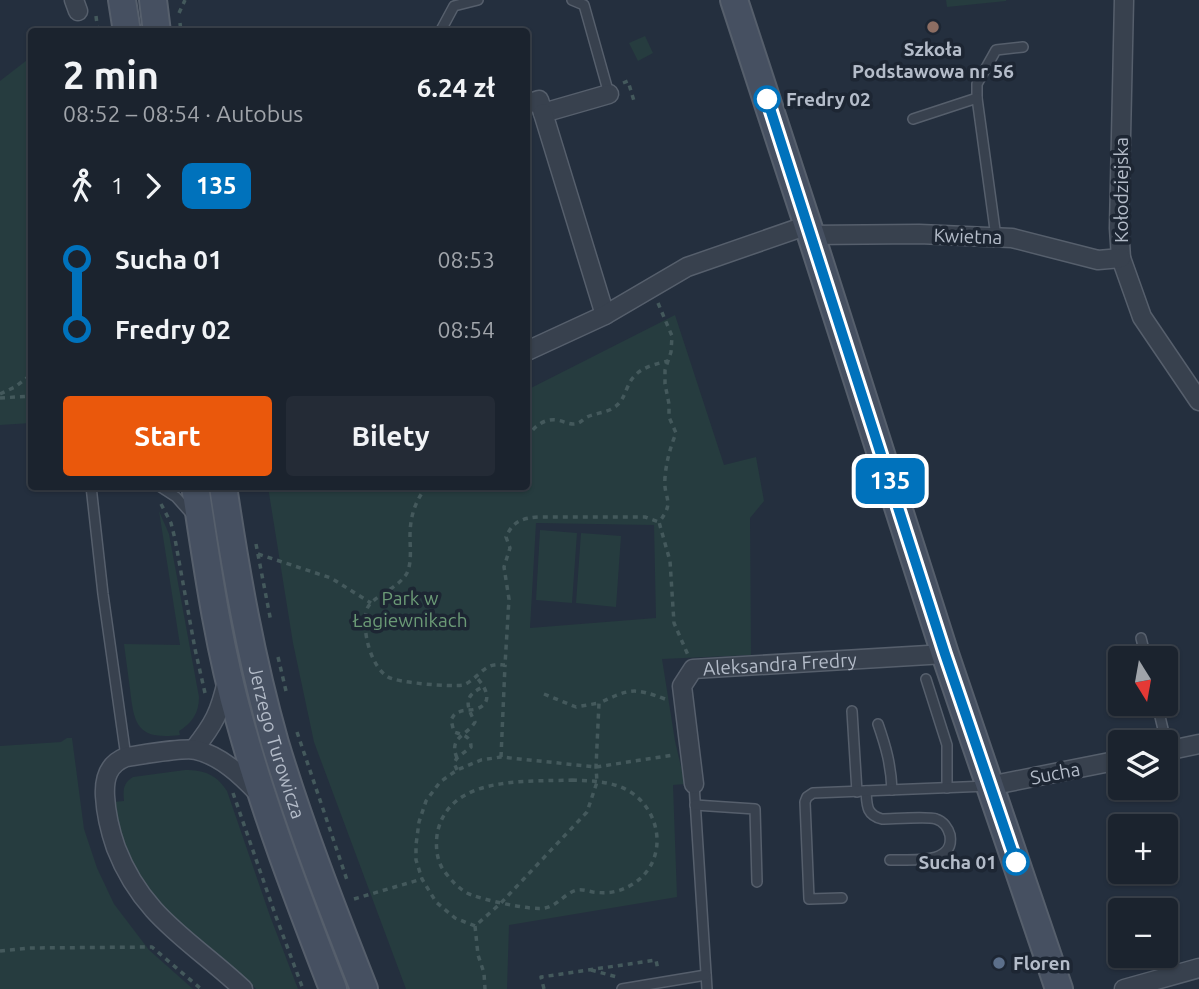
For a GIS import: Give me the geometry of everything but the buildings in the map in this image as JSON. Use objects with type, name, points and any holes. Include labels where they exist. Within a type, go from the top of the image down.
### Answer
[{"type":"main road","points":[[122,0],[126,28]]},
{"type":"main road","points":[[153,0],[156,28]]},
{"type":"main road","points":[[734,0],[945,654],[1059,989]]},
{"type":"main road","name":"Jerzego Turowicza","points":[[196,490],[218,627],[240,722],[262,798],[333,989]]},
{"type":"main road","name":"Jerzego Turowicza","points":[[224,490],[252,653],[275,744],[308,841],[364,989]]},
{"type":"street","name":"Kołodziejska","points":[[1124,0],[1119,228],[1121,258],[1143,317],[1199,401]]},
{"type":"street","points":[[543,113],[609,94]]},
{"type":"street","points":[[530,103],[539,100],[605,315]]},
{"type":"street","name":"Kwietna","points":[[530,350],[605,315],[687,267],[809,230],[1012,238],[1098,260],[1121,258]]},
{"type":"street","name":"Aleksandra Fredry","points":[[694,784],[682,686],[693,669],[945,654]]},
{"type":"street","points":[[194,749],[214,723],[221,707],[228,675]]},
{"type":"street","points":[[1178,748],[1199,744]]},
{"type":"street","points":[[243,989],[163,921],[146,902],[128,875],[113,840],[105,783],[114,763],[126,757],[194,749],[239,772],[262,798]]},
{"type":"street","name":"Sucha","points":[[989,786],[1108,762]]},
{"type":"street","points":[[1124,989],[1199,968]]},
{"type":"lane","points":[[442,28],[454,6],[478,0]]},
{"type":"lane","points":[[572,0],[584,5],[609,94]]},
{"type":"lane","points":[[996,237],[977,84],[996,50],[1023,47]]},
{"type":"lane","points":[[913,120],[977,98]]},
{"type":"lane","points":[[91,490],[126,757]]},
{"type":"lane","points":[[160,492],[176,497],[201,526]]},
{"type":"lane","points":[[1141,638],[1143,646]]},
{"type":"lane","points":[[926,679],[947,746],[947,788]]},
{"type":"lane","points":[[852,711],[862,791],[870,813],[882,820],[935,818],[946,826],[950,836],[949,846],[937,858],[890,860]]},
{"type":"lane","points":[[878,724],[888,752],[892,790]]},
{"type":"lane","points":[[694,784],[707,989]]},
{"type":"lane","points":[[842,898],[809,899],[807,797],[813,793],[989,786]]},
{"type":"lane","points":[[695,805],[755,809],[757,882]]},
{"type":"lane","points":[[622,989],[706,975]]},
{"type":"path","points":[[178,13],[184,0]]},
{"type":"path","points":[[628,81],[634,101]]},
{"type":"path","points":[[652,288],[673,336],[665,384],[670,417],[676,433],[670,446],[665,476],[667,513],[659,522]]},
{"type":"path","points":[[530,433],[549,420],[572,425],[589,416],[610,411],[620,402],[639,371],[668,361]]},
{"type":"path","points":[[0,396],[28,377]]},
{"type":"path","points":[[0,396],[28,396]]},
{"type":"path","points":[[424,490],[412,515],[407,573],[367,608],[366,638],[375,660],[387,677],[450,686],[462,685],[493,665],[505,665]]},
{"type":"path","points":[[160,492],[161,503],[166,510],[175,539],[206,697]]},
{"type":"path","points":[[501,757],[509,599],[504,567],[510,548],[506,537],[509,529],[524,518],[539,517],[645,517],[659,522]]},
{"type":"path","points":[[659,522],[670,561],[674,623],[693,669]]},
{"type":"path","points":[[254,534],[271,625]]},
{"type":"path","points":[[258,554],[331,578],[370,603]]},
{"type":"path","points":[[276,649],[288,698]]},
{"type":"path","points":[[457,770],[454,763],[471,747],[471,741],[468,737],[454,732],[451,720],[455,713],[482,706],[486,700],[485,686],[476,677]]},
{"type":"path","points":[[457,758],[455,744],[475,722],[468,700],[471,694],[485,686]]},
{"type":"path","points":[[544,694],[576,707],[598,703],[635,690],[668,700]]},
{"type":"path","points":[[475,926],[501,903],[587,812],[597,782],[598,703]]},
{"type":"path","points":[[293,722],[350,888]]},
{"type":"path","points":[[475,926],[455,918],[436,902],[422,879],[416,853],[419,822],[426,801],[440,782],[457,770],[501,757],[596,767],[682,754]]},
{"type":"path","points":[[524,782],[597,782],[611,783],[626,789],[641,800],[651,814],[657,832],[657,848],[650,867],[636,883],[618,892],[580,890],[570,893],[548,908],[540,909],[501,903],[470,894],[454,884],[442,867],[436,838],[440,822],[449,807],[463,795],[482,787],[524,782]]},
{"type":"path","points":[[232,792],[303,989]]},
{"type":"path","points":[[354,899],[422,879]]},
{"type":"path","points":[[475,926],[485,989]]},
{"type":"path","points":[[0,951],[29,948],[152,947],[201,989]]},
{"type":"path","points":[[544,989],[541,974],[655,958],[661,982]]},
{"type":"green space","points":[[946,0],[1006,0],[1006,1],[947,7]]},
{"type":"green space","points":[[645,36],[653,53],[638,61],[629,43]]},
{"type":"green space","points":[[28,59],[28,423],[0,425],[0,81]]},
{"type":"green space","name":"Park w Łagiewnikach","points":[[675,315],[724,465],[756,457],[764,501],[750,518],[751,655],[662,659],[685,784],[673,785],[677,897],[509,925],[507,989],[406,989],[314,742],[293,643],[268,490],[530,490],[530,388]],"holes":[[[536,523],[654,525],[656,618],[530,628]]]},
{"type":"green space","points":[[159,511],[169,534],[199,697],[196,713],[188,725],[179,731],[180,735],[166,736],[147,732],[137,721],[124,644],[180,645]]},
{"type":"green space","points":[[540,530],[577,533],[572,603],[536,600]]},
{"type":"green space","points":[[581,533],[621,536],[616,607],[576,603]]},
{"type":"green space","points":[[72,738],[84,829],[97,868],[114,904],[149,950],[193,989],[0,989],[0,746],[61,742]]},
{"type":"green space","points":[[185,770],[209,774],[227,791],[298,989],[256,989],[178,924],[154,898],[135,869],[122,837],[114,802],[124,801],[124,787],[133,777]]},
{"type":"bus line","name":"135","points":[[767,99],[945,654],[1016,862]]},
{"type":"place","name":"Szkoła Podstawowa nr 56","points":[[933,27]]},
{"type":"place","name":"Fredry 02","points":[[767,99]]},
{"type":"place","name":"Sucha 01","points":[[1016,862]]},
{"type":"place","name":"Floren","points":[[999,963]]}]
